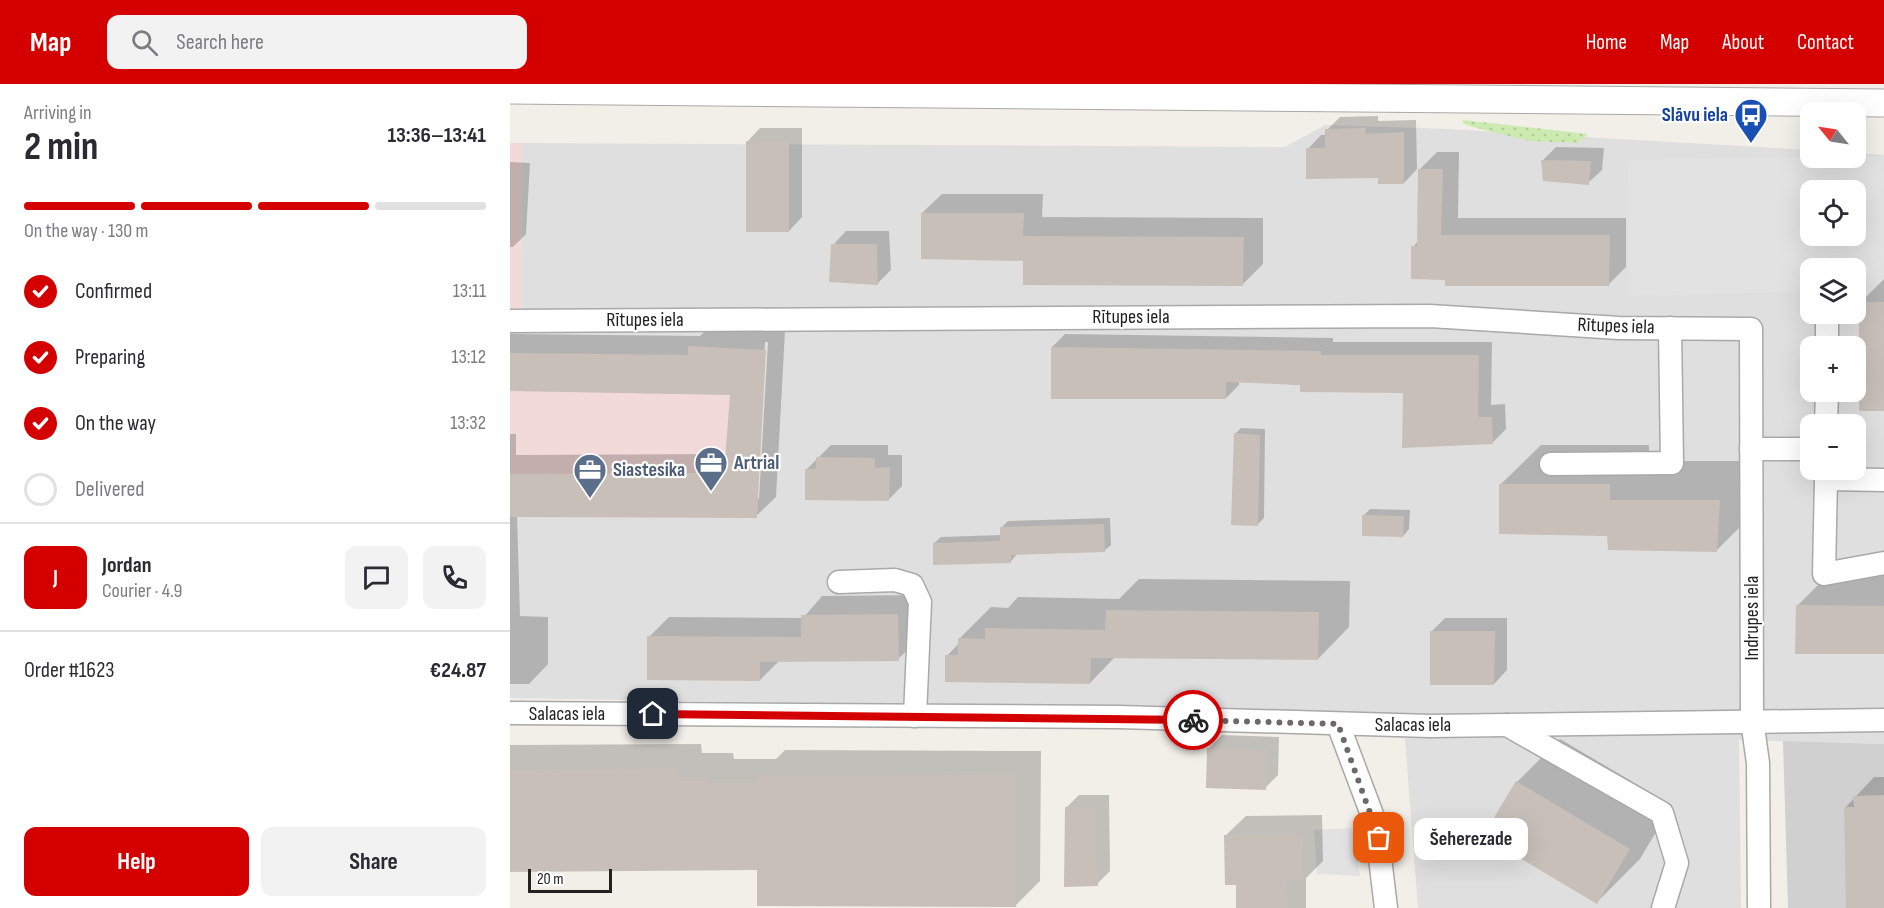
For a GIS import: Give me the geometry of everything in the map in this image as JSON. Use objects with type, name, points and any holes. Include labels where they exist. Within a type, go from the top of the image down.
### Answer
[{"type":"street","points":[[510,90],[1884,103]]},
{"type":"street","name":"Rītupes iela","points":[[510,321],[1430,316],[1619,328],[1751,328]]},
{"type":"street","points":[[1551,464],[1672,463],[1670,328]]},
{"type":"street","name":"Indrupes iela","points":[[1751,328],[1752,720],[1758,764],[1759,908]]},
{"type":"street","points":[[1751,449],[1800,449]]},
{"type":"street","points":[[1866,478],[1884,480]]},
{"type":"street","points":[[1826,480],[1824,574],[1884,563]]},
{"type":"street","points":[[839,582],[895,580],[912,585],[920,602],[915,716]]},
{"type":"street","name":"Salacas iela","points":[[510,713],[1119,717],[1338,724],[1884,720]]},
{"type":"street","points":[[1338,724],[1376,825],[1386,908]]},
{"type":"street","points":[[1505,724],[1662,813],[1677,863],[1663,908]]},
{"type":"shaded area","points":[[1325,125],[1447,129],[1800,149],[1800,168],[1866,168],[1866,154],[1884,155],[1884,744],[1739,740],[1741,908],[1418,908],[1403,714],[510,698],[510,517],[757,518],[766,350],[688,346],[688,355],[510,353],[510,311],[521,311],[522,143],[1285,147]]},
{"type":"shaded area","points":[[510,143],[522,143],[521,312],[510,311]]},
{"type":"shaded area","points":[[1866,156],[1884,156],[1884,283],[1866,283],[1866,258],[1800,258],[1800,292],[1629,296],[1627,160],[1800,157],[1800,168],[1866,168]]},
{"type":"shaded area","points":[[688,346],[766,350],[757,518],[510,517],[510,353],[687,355]]},
{"type":"shaded area","points":[[1783,741],[1884,744],[1884,908],[1788,908]]},
{"type":"shaded area","points":[[1351,828],[1355,837],[1360,876],[1317,874],[1314,830]]},
{"type":"green space","points":[[1463,120],[1588,134],[1578,143],[1529,141],[1469,126],[1463,123]]},
{"type":"building","points":[[1366,128],[1365,134],[1404,132],[1404,184],[1378,184],[1378,178],[1306,179],[1306,148],[1325,148],[1325,129]]},
{"type":"building","points":[[746,141],[789,141],[789,232],[746,232]]},
{"type":"building","points":[[1541,160],[1591,161],[1589,185],[1543,181]]},
{"type":"building","points":[[1418,169],[1443,169],[1441,235],[1610,235],[1609,286],[1445,286],[1445,280],[1411,279],[1411,246],[1417,246]]},
{"type":"building","points":[[921,213],[1024,213],[1023,236],[1244,237],[1243,286],[1023,285],[1023,261],[921,259]]},
{"type":"building","points":[[831,244],[877,244],[878,285],[829,282]]},
{"type":"building","points":[[1866,302],[1884,302],[1884,411],[1859,411],[1859,402],[1866,402],[1866,336],[1859,336],[1859,324],[1866,324]]},
{"type":"building","points":[[688,346],[766,350],[757,518],[510,517],[510,474],[724,473],[730,395],[510,391],[510,353],[688,355]]},
{"type":"building","points":[[1051,347],[1321,351],[1321,355],[1479,355],[1478,417],[1492,417],[1493,444],[1402,448],[1403,393],[1300,392],[1300,385],[1226,382],[1226,399],[1051,399]]},
{"type":"building","points":[[1234,433],[1260,435],[1258,526],[1231,525]]},
{"type":"building","points":[[816,457],[875,458],[875,468],[890,467],[889,501],[805,500],[805,469],[816,469]]},
{"type":"building","points":[[1499,484],[1610,484],[1610,500],[1720,500],[1717,552],[1608,550],[1607,536],[1499,534]]},
{"type":"building","points":[[1362,515],[1404,516],[1403,537],[1362,536]]},
{"type":"building","points":[[1104,524],[1105,552],[1011,555],[1011,563],[933,565],[933,543],[1000,541],[1000,527]]},
{"type":"building","points":[[1796,605],[1884,606],[1884,654],[1795,654]]},
{"type":"building","points":[[1106,610],[1319,612],[1318,660],[1091,658],[1090,684],[945,682],[945,655],[958,655],[958,638],[985,639],[985,628],[1105,630]]},
{"type":"building","points":[[898,614],[899,661],[760,662],[760,681],[647,680],[647,636],[801,637],[801,615]]},
{"type":"building","points":[[1430,631],[1495,631],[1494,685],[1430,685]]},
{"type":"building","points":[[1207,748],[1267,750],[1266,790],[1206,788]]},
{"type":"building","points":[[677,768],[677,777],[708,777],[710,783],[757,783],[759,774],[1017,775],[1016,907],[757,906],[757,870],[510,872],[510,769]]},
{"type":"building","points":[[1516,781],[1630,849],[1597,904],[1483,836]]},
{"type":"building","points":[[1884,795],[1884,908],[1846,908],[1844,807],[1854,807],[1853,796]]},
{"type":"building","points":[[1065,807],[1096,808],[1098,886],[1064,887]]},
{"type":"building","points":[[1303,834],[1304,882],[1286,882],[1287,908],[1236,908],[1236,885],[1225,885],[1224,835]]},
{"type":"way so far","points":[[1193,720],[1338,724],[1379,838]]},
{"type":"place","name":"Slāvu iela","points":[[1751,144]]},
{"type":"place","name":"Artrial","points":[[711,492]]},
{"type":"place","name":"Siastesika","points":[[590,499]]},
{"type":"place","name":"Šeherezade","points":[[1379,838]]},
{"type":"route","points":[[653,714],[1119,717],[1193,720]]}]
